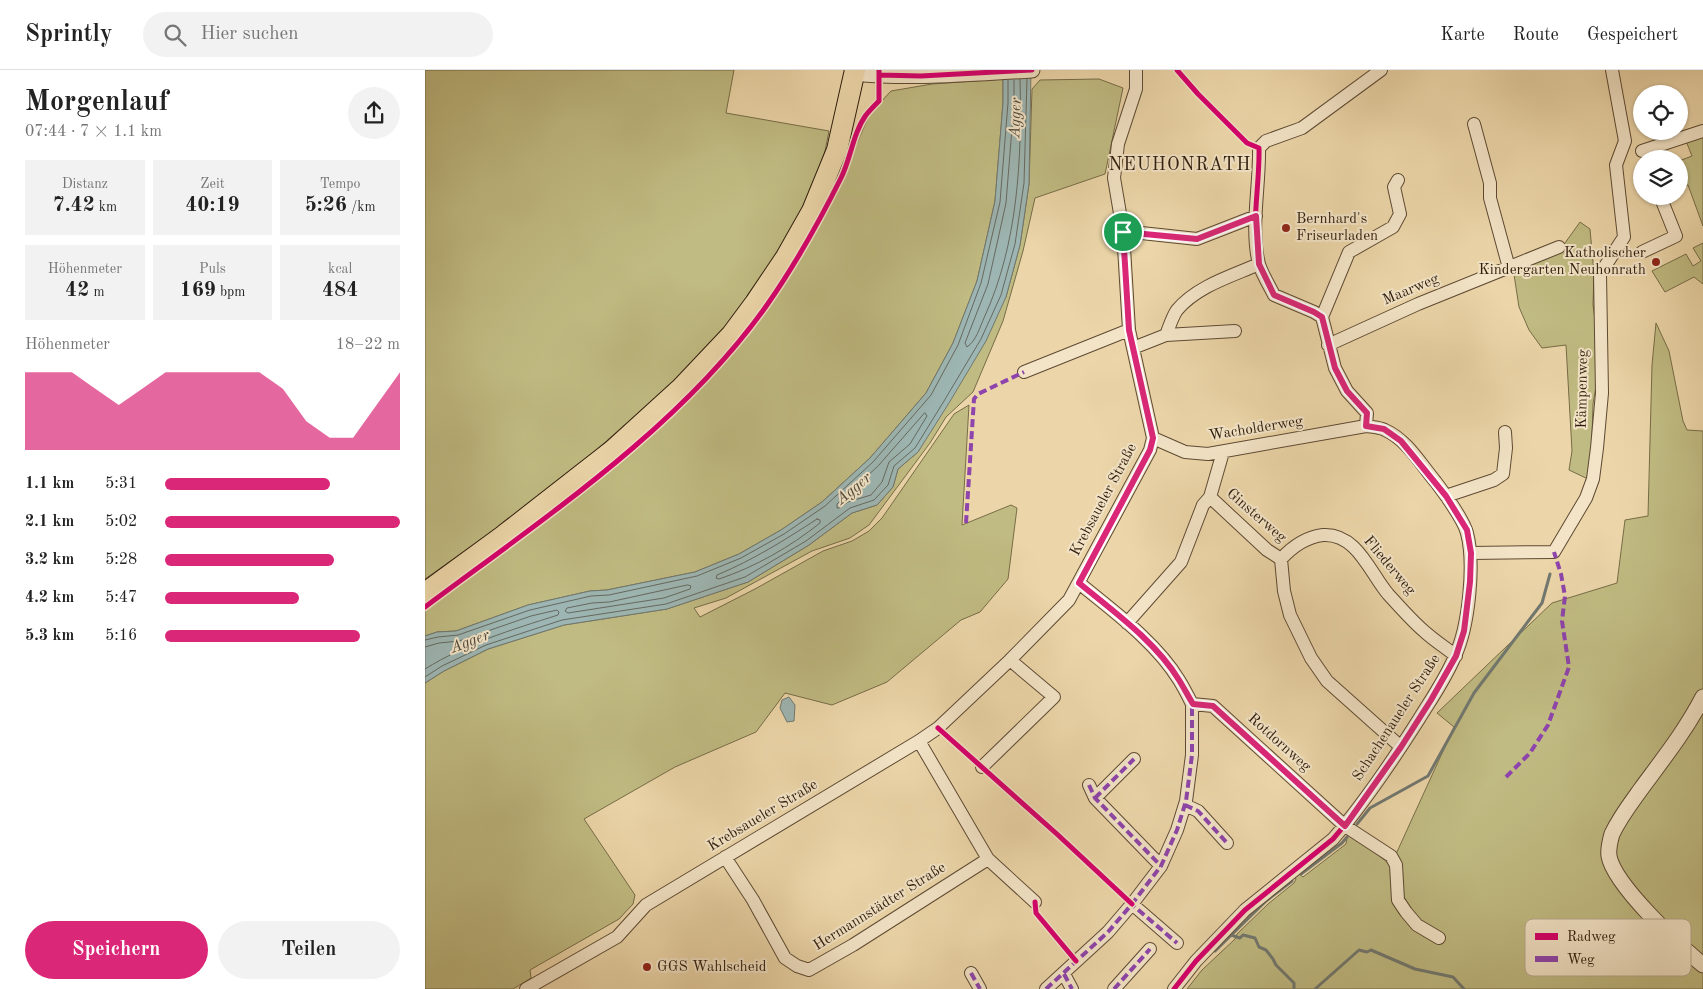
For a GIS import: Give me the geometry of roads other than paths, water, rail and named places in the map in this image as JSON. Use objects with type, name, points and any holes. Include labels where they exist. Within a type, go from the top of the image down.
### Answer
[{"type":"main road","points":[[425,593],[504,535],[613,450],[680,389],[732,334],[786,257],[812,210],[837,150],[855,71]]},
{"type":"street","points":[[855,71],[879,75],[921,76],[1032,70]]},
{"type":"street","name":"Krebsaueler Straße","points":[[526,989],[617,937],[646,905],[919,741],[937,728],[1069,600],[1150,450],[1153,438],[1129,330],[1123,232],[1114,178],[1115,160],[1123,126],[1131,109],[1136,89],[1136,70]]},
{"type":"street","points":[[1322,317],[1274,295],[1259,264],[1256,216],[1259,148],[1266,141],[1302,128],[1381,70]]},
{"type":"street","points":[[1612,70],[1625,141],[1637,150]]},
{"type":"street","points":[[1474,124],[1490,183],[1490,198],[1509,268]]},
{"type":"street","points":[[1656,150],[1703,131]]},
{"type":"street","name":"Kämpenweg","points":[[1471,553],[1554,552],[1586,498],[1593,479],[1601,393],[1600,274],[1624,237],[1617,165],[1625,141]]},
{"type":"street","points":[[1366,426],[1367,413],[1347,391],[1335,368],[1322,317],[1349,252],[1393,227],[1400,214],[1395,187],[1398,180]]},
{"type":"street","points":[[1642,252],[1675,236],[1663,205]]},
{"type":"street","points":[[1123,232],[1197,239],[1256,216]]},
{"type":"street","name":"Maarweg","points":[[1328,345],[1418,304],[1559,247]]},
{"type":"street","points":[[1166,335],[1177,311],[1193,296],[1214,283],[1259,264]]},
{"type":"street","points":[[1024,372],[1129,330]]},
{"type":"street","points":[[1133,348],[1166,335],[1235,331]]},
{"type":"street","name":"Wacholderweg","points":[[1153,438],[1194,454],[1223,452],[1366,426]]},
{"type":"street","name":"Schachenaueler Straße","points":[[1174,989],[1196,961],[1245,910],[1333,839],[1345,826],[1401,747],[1456,656],[1464,631],[1470,582],[1471,553],[1467,530],[1446,496],[1401,441],[1384,429],[1366,426]]},
{"type":"street","points":[[1446,496],[1494,480],[1503,474],[1506,448],[1505,432]]},
{"type":"street","name":"Ginsterweg","points":[[1127,623],[1181,562],[1203,505],[1210,497],[1223,452]]},
{"type":"street","name":"Ginsterweg","points":[[1210,497],[1267,550],[1281,559]]},
{"type":"street","name":"Fliederweg","points":[[1281,559],[1291,549],[1307,539],[1329,535],[1340,537],[1353,547],[1387,592],[1425,632],[1456,656]]},
{"type":"street","points":[[1281,559],[1284,591],[1290,615],[1311,658],[1327,681],[1401,747]]},
{"type":"street","points":[[1046,989],[1108,932],[1161,866],[1177,830],[1185,804],[1192,755],[1193,704],[1179,679],[1154,649],[1127,623],[1079,583]]},
{"type":"street","points":[[982,767],[1054,697],[1009,660]]},
{"type":"street","points":[[1655,919],[1618,878],[1610,861],[1611,836],[1624,812],[1688,724],[1703,697]]},
{"type":"street","name":"Rotdornweg","points":[[1193,704],[1213,706],[1345,826],[1391,856],[1396,865],[1399,900],[1405,912],[1417,925],[1439,938]]},
{"type":"street","points":[[919,741],[988,859],[1035,902]]},
{"type":"street","points":[[1095,798],[1134,758]]},
{"type":"street","points":[[1089,785],[1095,798],[1161,866]]},
{"type":"street","points":[[1185,804],[1199,811],[1227,843]]},
{"type":"street","name":"Hermannstädter Straße","points":[[725,857],[753,900],[785,958],[797,966],[809,970],[853,945],[988,859]]},
{"type":"street","points":[[1132,904],[1177,943]]},
{"type":"street","points":[[1114,989],[1150,949]]},
{"type":"street","points":[[1691,955],[1703,965]]},
{"type":"street","points":[[971,973],[980,989]]},
{"type":"street","points":[[1064,974],[1072,989]]},
{"type":"water","name":"Agger","points":[[1003,70],[1031,70],[1029,184],[1020,245],[1006,297],[986,341],[949,403],[918,452],[898,469],[893,487],[877,505],[852,513],[809,545],[748,582],[667,609],[564,625],[488,649],[444,671],[425,683],[425,636],[437,632],[456,631],[528,605],[590,591],[607,590],[695,572],[739,554],[781,530],[822,502],[870,458],[926,393],[953,343],[977,281],[995,201],[1003,103]]},
{"type":"water","points":[[789,697],[795,705],[794,721],[787,722],[780,708],[782,700]]},
{"type":"waterway","points":[[1357,824],[1370,808],[1428,776],[1474,693],[1542,603],[1550,574]]},
{"type":"waterway","points":[[1301,874],[1342,843],[1347,837]]},
{"type":"waterway","points":[[1215,951],[1266,901],[1292,881]]},
{"type":"waterway","points":[[1231,935],[1240,938],[1243,935],[1255,938],[1259,947],[1266,950],[1276,965],[1294,983],[1294,989]]},
{"type":"waterway","points":[[1315,989],[1359,950],[1367,952],[1371,950],[1415,969],[1453,977],[1464,989]]},
{"type":"place","name":"Bernhard's Friseurladen","points":[[1286,228]]},
{"type":"place","name":"Katholischer Kindergarten Neuhonrath","points":[[1656,262]]},
{"type":"place","name":"GGS Wahlscheid","points":[[647,967]]},
{"type":"district","name":"NEUHONRATH","points":[[1180,165]]}]
